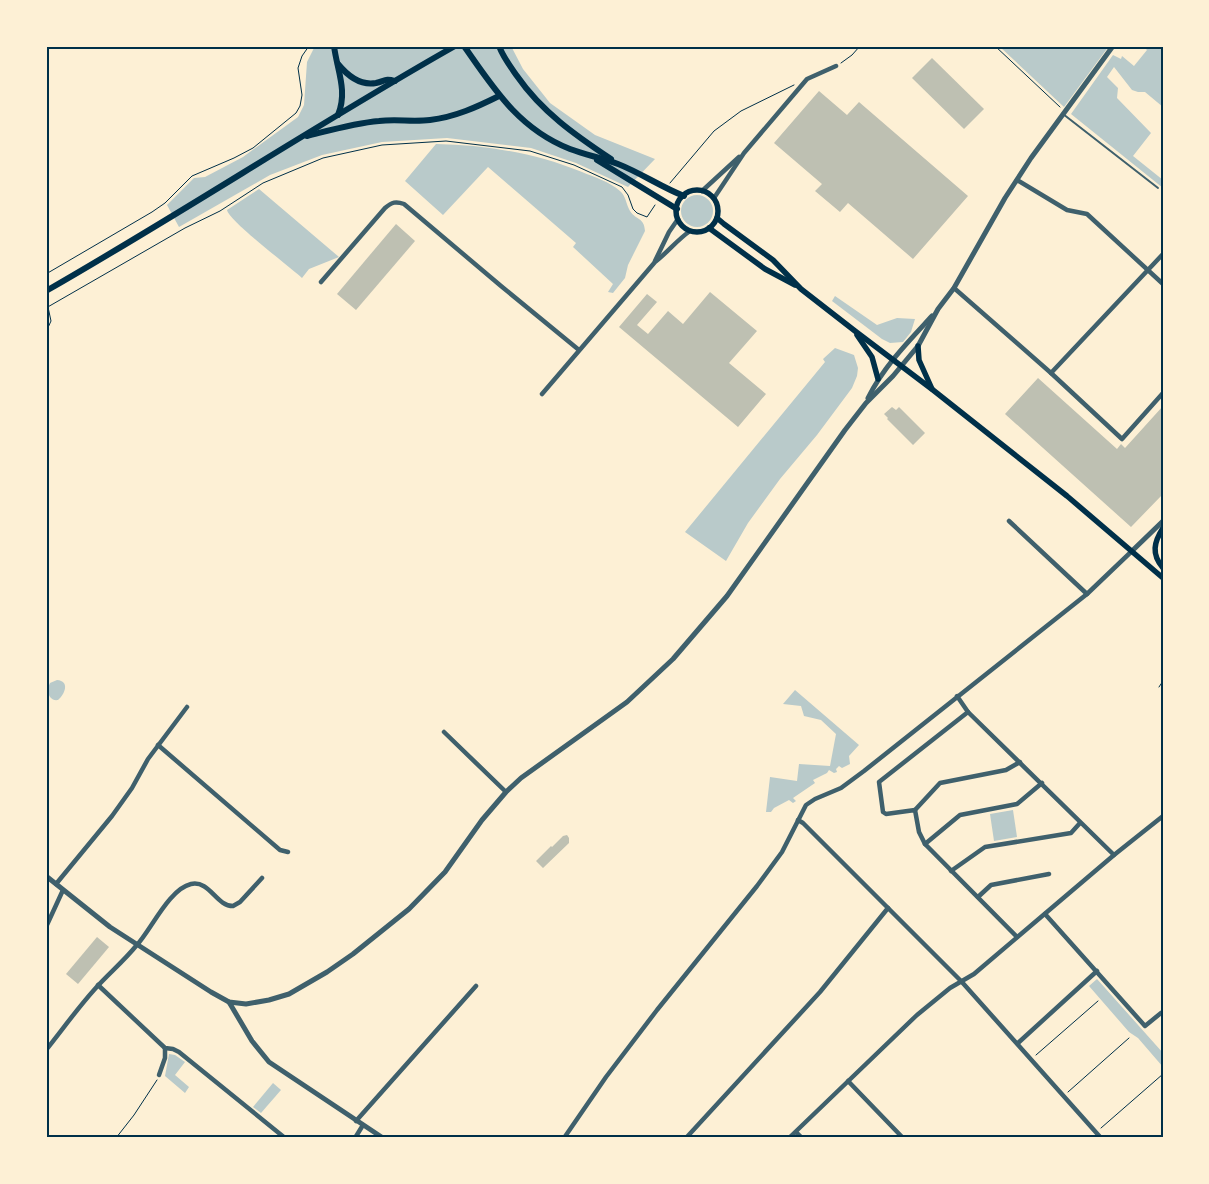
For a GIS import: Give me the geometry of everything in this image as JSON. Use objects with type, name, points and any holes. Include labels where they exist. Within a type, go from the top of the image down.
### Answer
[{"type":"main road","points":[[334,46],[343,98],[338,115]]},
{"type":"main road","points":[[46,290],[455,46]]},
{"type":"main road","points":[[464,46],[499,96],[523,120],[547,138],[569,148],[618,164]]},
{"type":"main road","points":[[499,46],[516,75],[544,109],[573,133],[618,164],[664,188],[684,196]]},
{"type":"main road","points":[[337,62],[349,75],[364,83],[373,84],[388,78],[395,81]]},
{"type":"main road","points":[[301,137],[365,122],[428,120],[449,117],[499,96]]},
{"type":"main road","points":[[592,156],[677,209]]},
{"type":"main road","points":[[695,190],[702,191],[714,198],[718,207],[717,218],[709,228],[697,232],[682,225],[678,219],[677,209],[679,201],[684,196],[695,190]]},
{"type":"main road","points":[[717,218],[773,260],[801,289]]},
{"type":"main road","points":[[709,228],[765,268],[801,289],[934,390],[1067,496],[1163,578]]},
{"type":"main road","points":[[855,331],[872,357],[878,379]]},
{"type":"main road","points":[[918,346],[919,360],[934,390]]},
{"type":"main road","points":[[1163,528],[1157,538],[1154,549],[1155,556],[1163,568]]},
{"type":"street","points":[[866,403],[878,379],[954,288],[1031,158],[1113,46]]},
{"type":"street","points":[[714,198],[744,153],[807,79],[836,66]]},
{"type":"street","points":[[702,191],[744,153]]},
{"type":"street","points":[[1017,180],[1067,210],[1087,214],[1163,284]]},
{"type":"street","points":[[321,282],[385,208],[396,202],[404,204],[579,350]]},
{"type":"street","points":[[655,262],[669,232],[678,219]]},
{"type":"street","points":[[542,394],[655,262],[690,230]]},
{"type":"street","points":[[1051,373],[1163,254]]},
{"type":"street","points":[[954,288],[1051,373],[1122,439],[1163,393]]},
{"type":"street","points":[[46,876],[110,928],[229,1002],[254,1003],[289,994],[315,980],[353,954],[409,909],[440,877],[482,820],[521,778],[627,702],[673,658],[727,596],[814,471],[866,403],[894,376],[918,346],[938,309]]},
{"type":"street","points":[[1009,521],[1087,594]]},
{"type":"street","points":[[564,1138],[606,1077],[657,1010],[782,852],[808,802],[841,788],[1087,594],[1163,521]]},
{"type":"street","points":[[956,696],[968,712],[1114,855]]},
{"type":"street","points":[[56,884],[112,816],[132,788],[148,759],[187,707]]},
{"type":"street","points":[[968,712],[879,782],[884,812],[886,814],[915,810],[940,782],[1006,770],[1020,762]]},
{"type":"street","points":[[444,732],[506,792]]},
{"type":"street","points":[[158,745],[276,847],[288,852]]},
{"type":"street","points":[[925,844],[960,815],[1017,804],[1042,783]]},
{"type":"street","points":[[915,810],[919,832],[925,844],[1017,937]]},
{"type":"street","points":[[790,1138],[917,1015],[961,981],[974,974],[1114,855],[1163,816]]},
{"type":"street","points":[[798,820],[961,981],[1102,1138]]},
{"type":"street","points":[[951,871],[985,847],[1071,833],[1080,822]]},
{"type":"street","points":[[978,896],[991,885],[1049,874]]},
{"type":"street","points":[[46,1050],[98,985],[137,946],[167,904],[183,887],[195,883],[204,886],[226,904],[233,906],[240,902],[262,878]]},
{"type":"street","points":[[46,927],[63,890]]},
{"type":"street","points":[[686,1138],[832,979],[888,908]]},
{"type":"street","points":[[1045,914],[1145,1026],[1161,1013]]},
{"type":"street","points":[[1018,1043],[1096,971]]},
{"type":"street","points":[[98,985],[166,1048],[179,1052],[285,1138]]},
{"type":"street","points":[[356,1120],[476,986]]},
{"type":"street","points":[[229,1002],[252,1041],[269,1062],[383,1138]]},
{"type":"street","points":[[159,1075],[165,1058],[166,1048]]},
{"type":"street","points":[[848,1081],[903,1138]]},
{"type":"street","points":[[355,1138],[363,1125]]},
{"type":"street","points":[[796,1132],[802,1138]]},
{"type":"lane","points":[[1064,113],[1158,188]]},
{"type":"path","points":[[46,274],[152,212],[165,203],[192,176],[253,148],[290,118],[300,106],[302,86],[298,68],[302,56],[309,46]]},
{"type":"path","points":[[836,66],[852,56],[860,46]]},
{"type":"path","points":[[995,46],[1064,113]]},
{"type":"path","points":[[669,184],[714,131],[726,121],[741,111],[807,79]]},
{"type":"path","points":[[46,312],[47,308],[185,228],[220,212],[263,183],[323,158],[382,145],[446,141],[530,151],[574,165],[622,187],[628,195],[633,209],[641,215],[647,217],[656,204]]},
{"type":"path","points":[[46,332],[52,321],[47,308]]},
{"type":"path","points":[[1159,687],[1163,681]]},
{"type":"path","points":[[1032,1059],[1098,1001]]},
{"type":"path","points":[[1064,1095],[1129,1038]]},
{"type":"path","points":[[1097,1132],[1163,1074]]},
{"type":"path","points":[[116,1138],[139,1107],[159,1075]]},
{"type":"shaded area","points":[[315,46],[511,46],[523,69],[550,103],[595,135],[655,159],[628,187],[576,163],[531,148],[447,138],[382,142],[322,155],[270,175],[179,227],[167,205],[194,178],[205,177],[243,157],[298,117],[304,105],[307,62]]},
{"type":"shaded area","points":[[999,46],[1109,46],[1064,107]]},
{"type":"shaded area","points":[[1143,46],[1163,46],[1163,107],[1145,92],[1132,90],[1114,67],[1107,77],[1118,88],[1117,98],[1151,133],[1133,156],[1163,180],[1163,188],[1071,114],[1113,55],[1121,59],[1122,56],[1134,66],[1147,50]]},
{"type":"shaded area","points":[[436,144],[492,148],[529,155],[564,165],[602,180],[616,188],[624,195],[630,211],[642,221],[645,231],[628,265],[625,278],[613,293],[608,292],[613,284],[573,247],[576,243],[488,167],[443,215],[405,181]]},
{"type":"shaded area","points":[[259,189],[339,257],[309,269],[302,278],[260,244],[230,216],[227,210]]},
{"type":"shaded area","points":[[697,195],[708,200],[713,211],[708,222],[697,227],[686,222],[681,211],[686,200]]},
{"type":"shaded area","points":[[835,296],[877,325],[897,318],[915,319],[911,332],[903,342],[890,343],[832,301]]},
{"type":"shaded area","points":[[835,348],[854,355],[858,368],[852,388],[817,435],[780,479],[748,523],[726,561],[685,532],[825,362],[823,359]]},
{"type":"shaded area","points":[[57,680],[64,683],[65,688],[58,700],[54,700],[47,690],[50,683]]},
{"type":"shaded area","points":[[795,690],[859,745],[849,756],[850,764],[842,768],[839,766],[836,769],[837,772],[834,773],[829,770],[813,780],[815,783],[793,798],[796,801],[793,803],[789,800],[774,808],[771,812],[766,812],[770,777],[797,781],[799,764],[830,766],[836,734],[821,720],[804,716],[801,706],[783,704]]},
{"type":"shaded area","points":[[1013,810],[1017,837],[994,841],[990,814]]},
{"type":"shaded area","points":[[1097,979],[1163,1053],[1163,1067],[1089,986]]},
{"type":"shaded area","points":[[169,1054],[175,1055],[185,1062],[175,1075],[189,1087],[185,1093],[165,1076]]},
{"type":"shaded area","points":[[273,1083],[281,1090],[261,1113],[253,1107]]},
{"type":"building","points":[[932,58],[984,109],[964,129],[912,78]]},
{"type":"building","points":[[819,91],[847,115],[859,102],[968,196],[913,259],[848,203],[840,212],[815,191],[822,184],[774,143]]},
{"type":"building","points":[[396,224],[415,241],[356,310],[337,294]]},
{"type":"building","points":[[710,292],[757,331],[729,363],[766,394],[738,427],[619,327],[647,294],[657,302],[637,325],[648,334],[668,311],[683,324]]},
{"type":"building","points":[[1038,378],[1117,449],[1121,444],[1125,448],[1163,406],[1163,494],[1131,527],[1005,414]]},
{"type":"building","points":[[892,407],[896,410],[899,407],[925,433],[913,445],[884,414]]},
{"type":"building","points":[[567,835],[569,843],[543,868],[536,861],[551,846]]},
{"type":"building","points":[[97,937],[109,947],[78,984],[66,974]]}]
